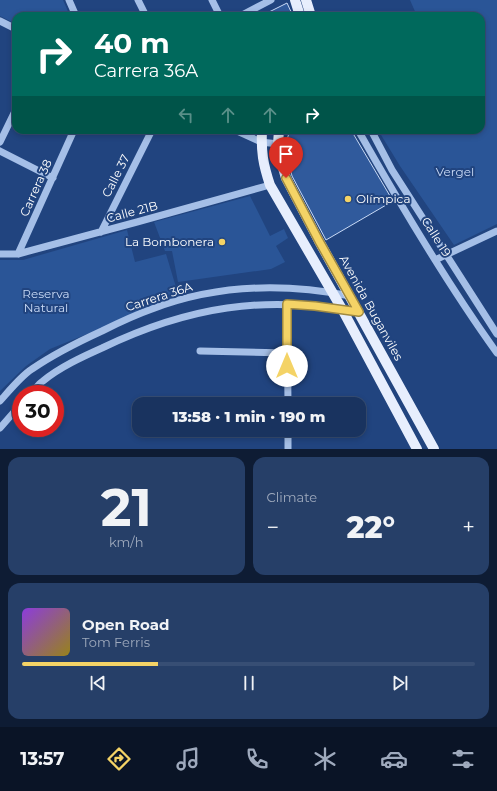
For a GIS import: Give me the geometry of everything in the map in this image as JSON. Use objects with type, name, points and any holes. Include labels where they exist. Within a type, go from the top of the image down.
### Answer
[{"type":"main road","points":[[295,0],[299,12]]},
{"type":"main road","points":[[306,0],[310,12]]},
{"type":"main road","points":[[262,134],[263,163],[270,184],[342,309],[417,449]]},
{"type":"main road","name":"Avenida Buganviles","points":[[279,134],[278,144],[280,161],[286,178],[319,241],[434,449]]},
{"type":"street","points":[[69,0],[74,12]]},
{"type":"street","points":[[138,0],[144,12]]},
{"type":"street","points":[[212,0],[218,12]]},
{"type":"street","points":[[248,12],[271,0]]},
{"type":"street","points":[[0,21],[12,27]]},
{"type":"street","points":[[0,142],[12,116]]},
{"type":"street","name":"Carrera 38","points":[[18,254],[72,134]]},
{"type":"street","name":"Calle 37","points":[[100,232],[150,134]]},
{"type":"street","points":[[244,134],[261,142],[278,144]]},
{"type":"street","name":"Calle 19","points":[[360,134],[384,177],[435,260],[497,353]]},
{"type":"street","name":"Calle 19","points":[[373,134],[392,170],[497,334]]},
{"type":"street","points":[[0,151],[53,178]]},
{"type":"street","name":"Calle 21B","points":[[0,254],[18,254],[270,184]]},
{"type":"street","points":[[435,260],[497,232]]},
{"type":"street","name":"Carrera 36A","points":[[0,401],[31,370],[69,347],[153,308],[211,293],[241,289],[302,289],[332,292],[350,296]]},
{"type":"street","points":[[287,304],[288,397]]},
{"type":"street","name":"Carrera 36A","points":[[39,385],[51,375],[87,355],[126,337],[164,322],[204,311],[245,305],[287,304],[359,312]]},
{"type":"street","points":[[200,351],[287,353]]},
{"type":"street","points":[[0,428],[12,414]]},
{"type":"street","points":[[288,437],[288,449]]},
{"type":"green space","points":[[0,0],[63,0],[68,12],[12,12],[12,22],[0,16]]},
{"type":"green space","name":"Vergel","points":[[410,0],[497,0],[497,224],[454,245],[400,166],[380,134],[485,134],[485,12],[415,12]]},
{"type":"green space","name":"La Bombonera","points":[[250,196],[270,236],[284,229],[288,238],[276,246],[285,262],[271,269],[178,282],[172,251],[165,251],[154,222]]},
{"type":"green space","name":"Reserva Natural","points":[[127,230],[135,262],[166,254],[179,297],[50,349],[26,366],[0,391],[0,260],[23,260]]},
{"type":"building","points":[[287,3],[291,12],[269,12]]},
{"type":"building","points":[[289,134],[353,134],[393,201],[326,240],[292,176],[285,146]]},
{"type":"place","name":"Olímpica","points":[[348,199]]},
{"type":"place","name":"La Bombonera","points":[[222,242]]},
{"type":"route","points":[[286,178],[359,312],[287,304],[287,366]]}]
